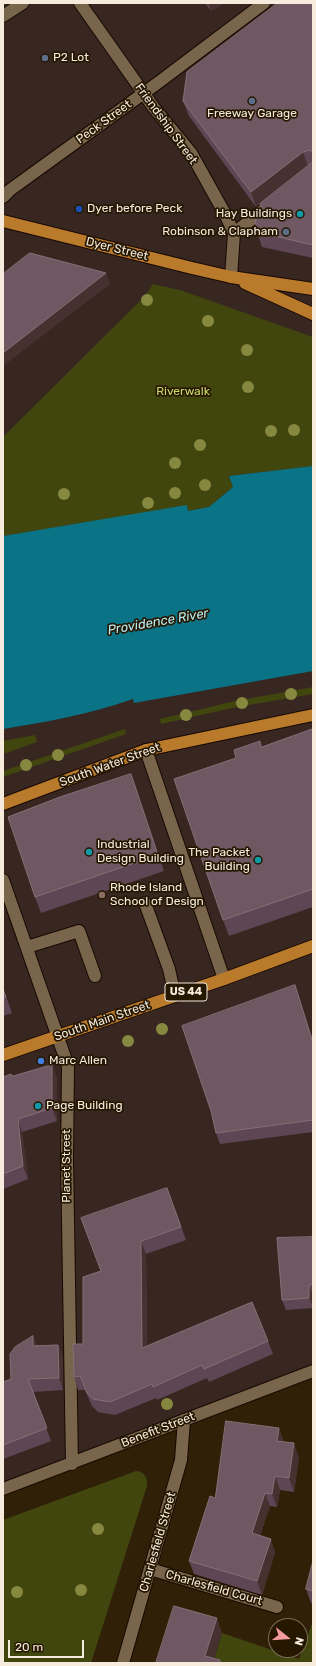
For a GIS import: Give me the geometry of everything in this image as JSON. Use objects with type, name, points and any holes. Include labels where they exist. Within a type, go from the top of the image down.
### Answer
[{"type":"main road","name":"Dyer Street","points":[[3,221],[231,277],[313,289]]},
{"type":"main road","name":"Dyer Street","points":[[231,277],[313,314]]},
{"type":"main road","name":"South Water Street","points":[[3,804],[146,750],[313,715]]},
{"type":"main road","name":"South Main Street","points":[[3,1055],[224,979],[313,946]]},
{"type":"street","points":[[3,16],[23,3]]},
{"type":"street","name":"Friendship Street","points":[[80,3],[144,93],[191,153],[225,214],[234,233],[231,277]]},
{"type":"street","name":"Peck Street","points":[[3,197],[10,190],[144,93],[264,3]]},
{"type":"street","points":[[234,233],[283,195]]},
{"type":"street","points":[[146,750],[224,979]]},
{"type":"street","name":"Planet Street","points":[[3,880],[68,1066],[67,1159],[72,1464]]},
{"type":"street","points":[[145,904],[169,969],[175,996]]},
{"type":"street","points":[[26,947],[79,931],[95,976]]},
{"type":"street","name":"Benefit Street","points":[[3,1488],[72,1464],[313,1371]]},
{"type":"street","name":"Charlesfield Street","points":[[123,1663],[181,1460],[184,1420]]},
{"type":"street","name":"Charlesfield Court","points":[[150,1569],[277,1607]]},
{"type":"shaded area","points":[[3,3],[313,3],[313,1371],[3,1489]]},
{"type":"green space","name":"Riverwalk","points":[[153,284],[180,290],[313,337],[313,466],[229,476],[233,487],[209,507],[188,511],[187,506],[3,536],[3,437],[144,297]]},
{"type":"green space","points":[[313,687],[313,694],[237,707],[161,724],[160,719],[235,701]]},
{"type":"green space","points":[[125,729],[126,734],[3,777],[3,771]]},
{"type":"green space","points":[[35,735],[37,742],[3,754],[3,741]]},
{"type":"green space","points":[[136,1471],[141,1472],[145,1476],[147,1486],[91,1663],[3,1663],[3,1520]]},
{"type":"green space","points":[[313,1621],[313,1663],[213,1663],[222,1633],[268,1649],[268,1658],[299,1659],[308,1658],[308,1635]]},
{"type":"water","name":"Providence River","points":[[313,466],[313,671],[134,703],[133,699],[85,713],[3,729],[3,536],[187,505],[188,511],[209,507],[233,487],[229,476]]},
{"type":"building","name":"Freeway Garage","points":[[278,3],[313,3],[313,153],[310,150],[303,152],[251,192],[183,101],[187,72]]},
{"type":"building","points":[[313,162],[313,245],[257,232],[255,220],[265,212],[260,204]]},
{"type":"building","points":[[30,253],[106,273],[3,353],[3,274]]},
{"type":"building","name":"The Packet Building","points":[[313,729],[313,889],[223,920],[174,779],[236,758],[234,750],[260,741],[261,747]]},
{"type":"building","name":"Industrial Design Building","points":[[131,774],[158,855],[35,897],[8,817],[60,797]]},
{"type":"building","points":[[295,985],[313,1043],[313,1120],[216,1133],[211,1111],[182,1026]]},
{"type":"building","points":[[3,989],[6,997],[3,998]]},
{"type":"building","points":[[52,1065],[52,1108],[18,1119],[23,1166],[3,1174],[3,1077]]},
{"type":"building","points":[[167,1188],[181,1227],[141,1241],[142,1348],[252,1302],[268,1341],[204,1369],[202,1365],[153,1387],[152,1384],[110,1402],[93,1399],[87,1393],[80,1376],[74,1377],[73,1344],[83,1344],[83,1277],[101,1271],[81,1218]]},
{"type":"building","points":[[313,1237],[313,1284],[309,1285],[309,1298],[282,1300],[277,1238]]},
{"type":"building","points":[[33,1336],[33,1346],[58,1345],[59,1378],[28,1379],[47,1428],[3,1445],[3,1382],[11,1379],[10,1354],[15,1347]]},
{"type":"building","points":[[226,1421],[279,1428],[277,1441],[294,1443],[289,1478],[275,1476],[272,1494],[265,1493],[252,1533],[271,1539],[257,1581],[189,1561],[210,1496],[215,1498]]},
{"type":"building","points":[[313,1561],[313,1591],[306,1589]]},
{"type":"building","points":[[174,1606],[217,1618],[205,1656],[220,1660],[220,1663],[156,1663]]},
{"type":"place","name":"P2 Lot","points":[[45,58]]},
{"type":"place","name":"Freeway Garage","points":[[252,101]]},
{"type":"place","name":"Dyer before Peck","points":[[79,209]]},
{"type":"place","name":"Hay Buildings","points":[[300,214]]},
{"type":"place","name":"Robinson & Clapham","points":[[286,232]]},
{"type":"place","name":"Industrial Design Building","points":[[89,852]]},
{"type":"place","name":"The Packet Building","points":[[258,860]]},
{"type":"place","name":"Rhode Island School of Design","points":[[102,895]]},
{"type":"place","name":"Marc Allen","points":[[41,1061]]},
{"type":"place","name":"Page Building","points":[[38,1106]]}]
